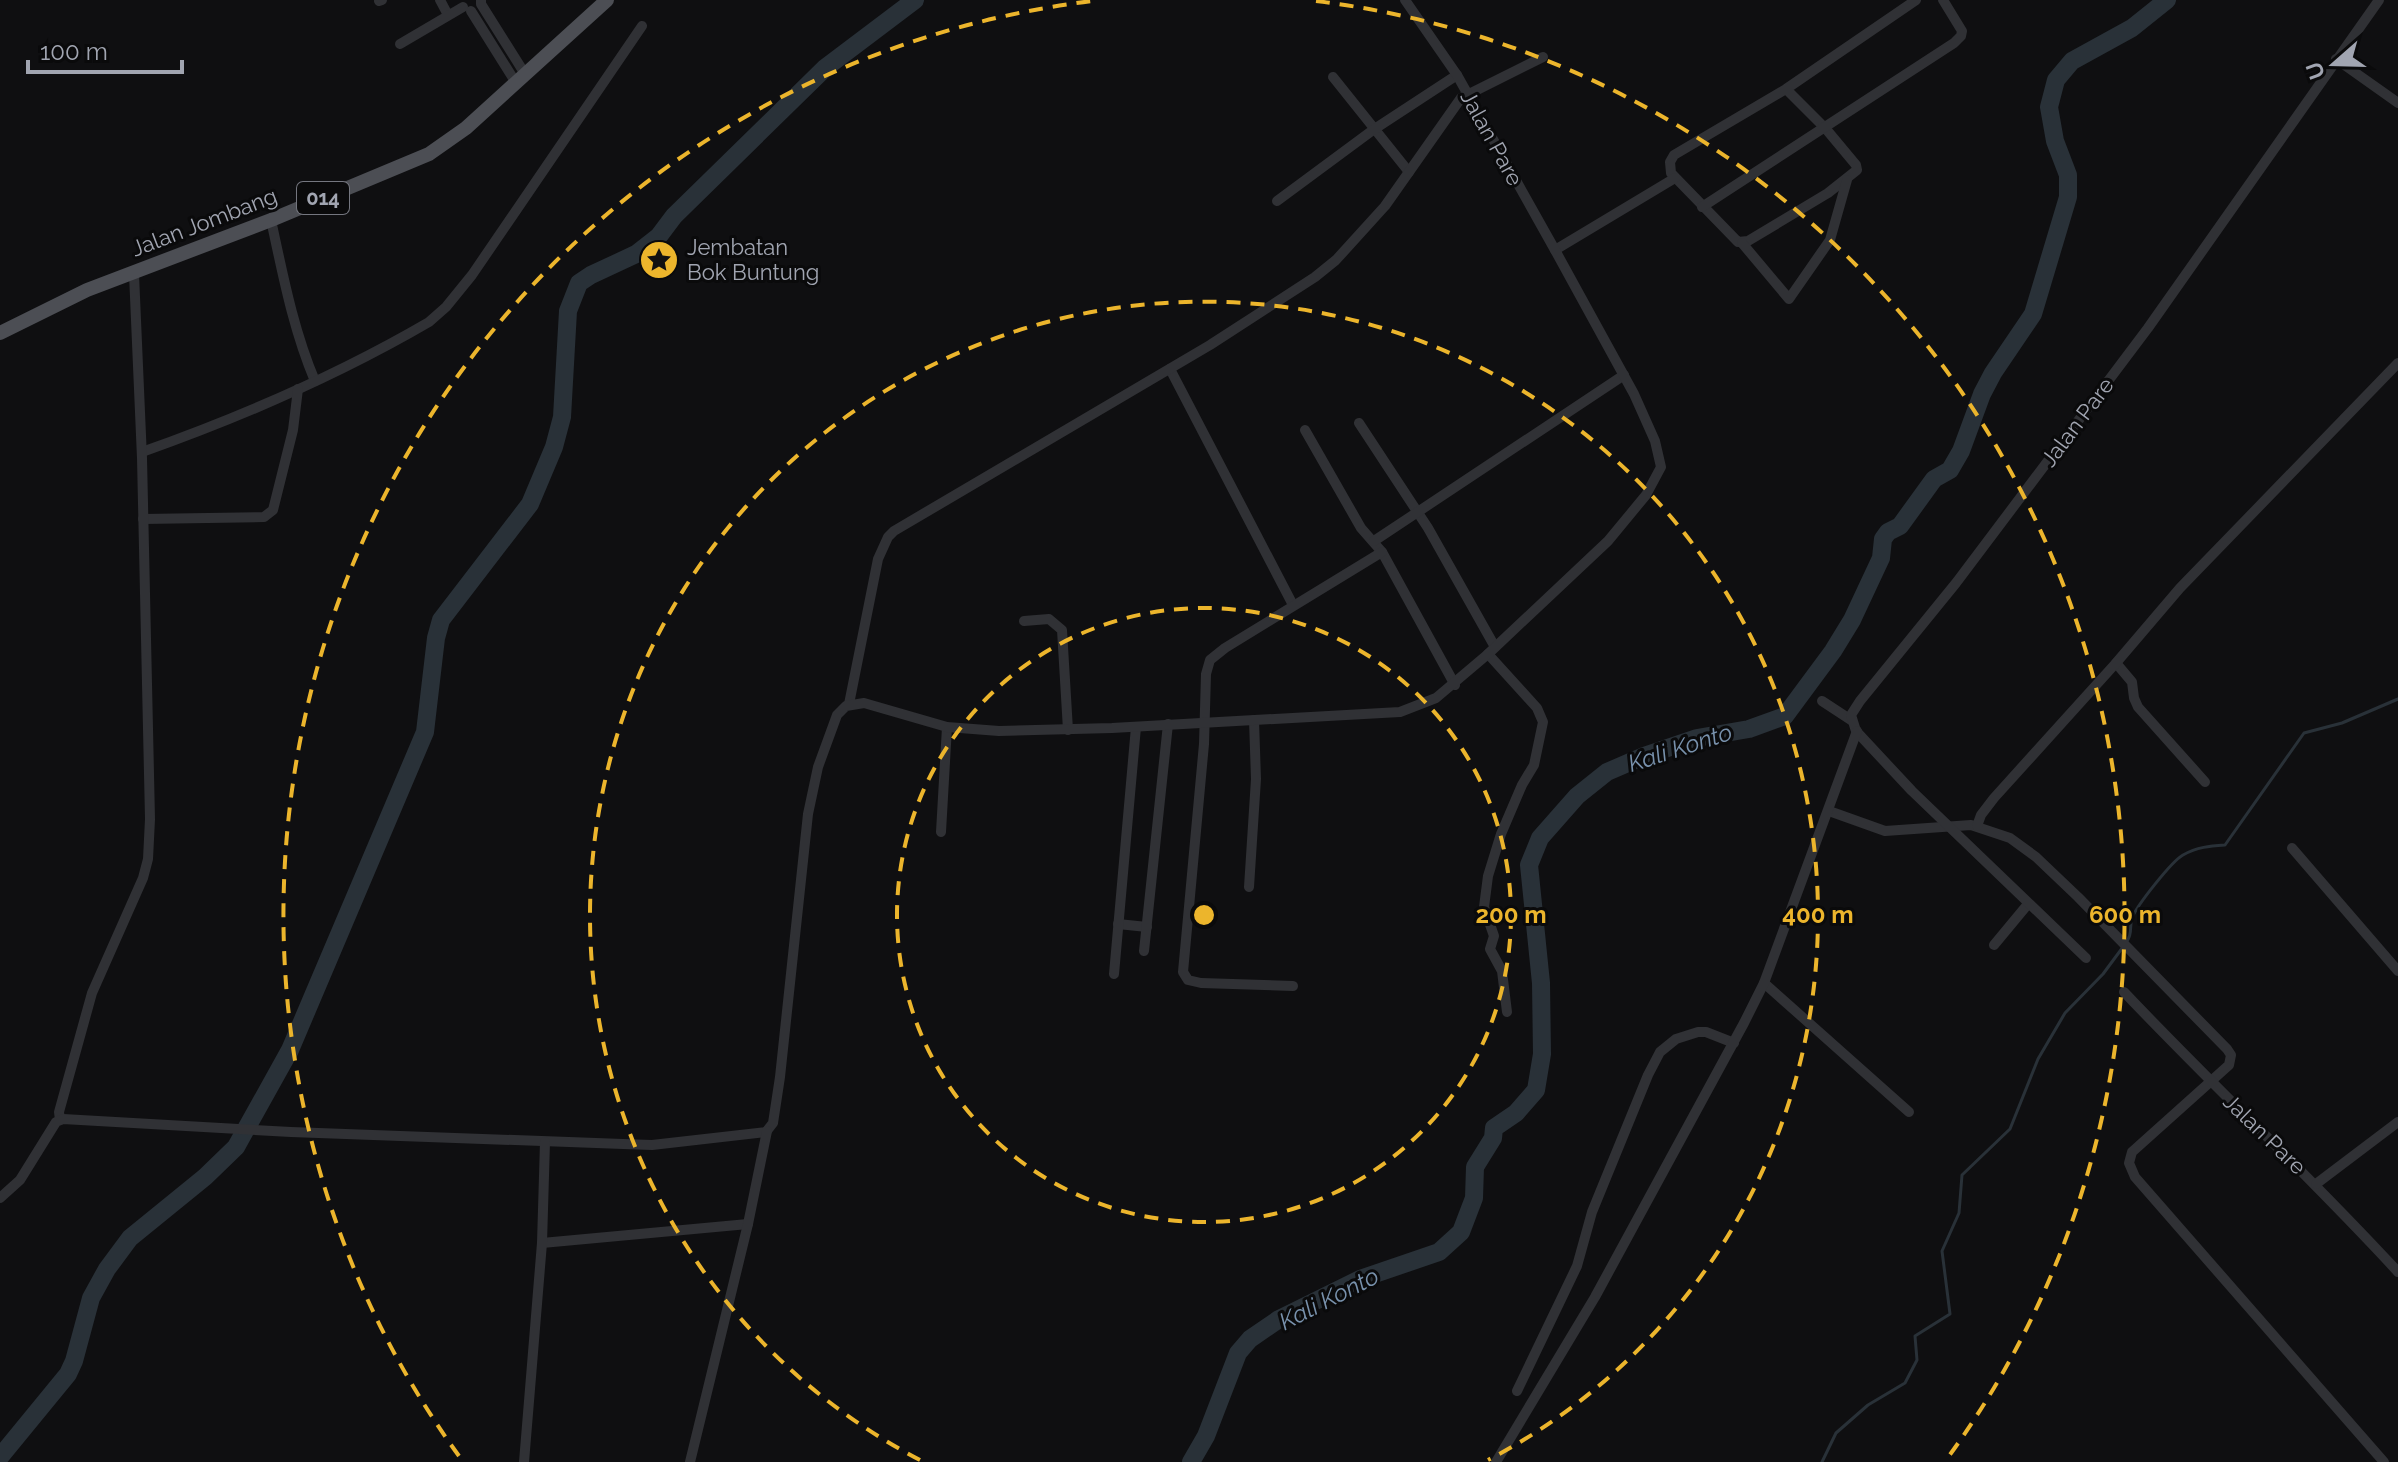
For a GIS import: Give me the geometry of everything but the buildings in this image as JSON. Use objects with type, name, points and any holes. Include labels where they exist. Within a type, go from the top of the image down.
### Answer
[{"type":"main road","name":"Jalan Jombang","points":[[0,333],[58,303],[429,154],[466,128],[607,0]]},
{"type":"street","points":[[440,0],[448,15]]},
{"type":"street","name":"Jalan Pare","points":[[849,704],[872,705],[947,727],[999,731],[1136,727],[1400,712],[1424,705],[1455,685],[1608,541],[1646,495],[1661,467],[1645,417],[1468,93],[1405,0]]},
{"type":"street","points":[[1847,180],[1830,240],[1789,299],[1742,243],[1734,240],[1675,178],[1669,167],[1674,155],[1786,89],[1916,0]]},
{"type":"street","points":[[1702,207],[1957,41],[1962,33],[1961,27],[1943,0]]},
{"type":"street","name":"Jalan Pare","points":[[1496,1462],[1577,1329],[1764,983],[1829,811],[1854,726],[1853,710],[1956,583],[2188,274],[2379,0]]},
{"type":"street","points":[[400,44],[466,6],[478,9],[481,2]]},
{"type":"street","points":[[481,2],[520,78]]},
{"type":"street","points":[[466,6],[520,78]]},
{"type":"street","points":[[142,452],[199,432],[298,389],[429,322],[446,307],[472,275],[642,26]]},
{"type":"street","points":[[690,1462],[748,1224],[767,1131],[773,1123],[814,783],[832,727],[842,709],[849,704],[878,559],[888,537],[1283,301],[1336,260],[1385,206],[1452,109],[1468,93],[1543,57]]},
{"type":"street","points":[[2336,59],[2398,103]]},
{"type":"street","points":[[1277,201],[1373,130],[1457,75]]},
{"type":"street","points":[[1333,77],[1409,172]]},
{"type":"street","points":[[1742,243],[1847,180],[1856,171],[1857,166],[1826,129],[1786,89]]},
{"type":"street","points":[[1555,250],[1675,178]]},
{"type":"street","points":[[271,220],[288,301],[315,381]]},
{"type":"street","points":[[0,1198],[20,1180],[60,1120],[60,1109],[92,993],[143,878],[148,859],[150,819],[142,452],[134,274]]},
{"type":"street","points":[[1829,811],[1885,831],[1948,825],[1977,826],[1994,798],[2180,588],[2398,363]]},
{"type":"street","points":[[1170,369],[1293,605]]},
{"type":"street","points":[[1374,541],[1624,375]]},
{"type":"street","points":[[143,519],[251,518],[269,515],[273,510],[293,430],[298,389]]},
{"type":"street","points":[[1359,423],[1418,513],[1492,651],[1537,708],[1543,722],[1534,765],[1501,834],[1484,899],[1487,916],[1493,926],[1490,949],[1502,971],[1507,1012]]},
{"type":"street","points":[[1305,430],[1361,528],[1382,552],[1455,685]]},
{"type":"street","points":[[1293,986],[1201,983],[1188,980],[1183,972],[1205,722],[1204,687],[1210,660],[1293,605],[1382,552]]},
{"type":"street","points":[[1024,621],[1049,619],[1062,630],[1068,730]]},
{"type":"street","points":[[2116,663],[2132,682],[2138,707],[2205,782]]},
{"type":"street","points":[[1822,701],[1854,726],[1912,791],[2086,958]]},
{"type":"street","points":[[1249,887],[1256,779],[1254,720]]},
{"type":"street","points":[[1144,951],[1168,724]]},
{"type":"street","points":[[941,832],[947,727]]},
{"type":"street","points":[[1114,974],[1136,727]]},
{"type":"street","name":"Jalan Pare","points":[[1977,826],[1997,832],[2024,847],[2230,1051],[2231,1062],[2211,1082],[2316,1184],[2398,1272]]},
{"type":"street","points":[[2292,848],[2398,971]]},
{"type":"street","points":[[1994,945],[2028,904]]},
{"type":"street","points":[[1118,924],[1147,927]]},
{"type":"street","points":[[1764,983],[1909,1112]]},
{"type":"street","points":[[2124,992],[2211,1082],[2132,1152],[2131,1169],[2152,1197],[2384,1462]]},
{"type":"street","points":[[1517,1391],[1577,1266],[1592,1212],[1660,1052],[1676,1039],[1698,1032],[1734,1043]]},
{"type":"street","points":[[60,1120],[652,1145],[767,1131]]},
{"type":"street","points":[[2316,1184],[2398,1122]]},
{"type":"street","points":[[524,1462],[542,1243],[545,1142]]},
{"type":"street","points":[[542,1243],[748,1224]]},
{"type":"waterway","points":[[0,1457],[68,1374],[91,1298],[107,1269],[130,1238],[205,1177],[236,1147],[290,1050],[425,732],[436,638],[441,620],[530,504],[554,447],[562,417],[568,311],[579,283],[636,254],[659,236],[674,216],[825,68],[915,0]]},
{"type":"waterway","name":"Kali Konto","points":[[1191,1462],[1206,1436],[1238,1353],[1250,1339],[1279,1319],[1360,1279],[1439,1252],[1461,1232],[1474,1198],[1475,1167],[1493,1138],[1494,1128],[1516,1113],[1536,1090],[1542,1054],[1541,983],[1529,865],[1540,838],[1577,796],[1607,772],[1697,738],[1749,729],[1785,716],[1852,620],[1881,558],[1883,539],[1888,532],[1900,526],[1934,479],[1950,470],[1993,373],[2033,314],[2068,197],[2068,175],[2055,141],[2049,107],[2056,80],[2072,61],[2132,28],[2167,0]]},
{"type":"waterway","points":[[2127,941],[2135,912],[2163,874],[2188,852],[2225,845],[2304,733],[2342,723],[2398,699]]},
{"type":"waterway","points":[[1822,1462],[1836,1433],[1868,1405],[1905,1383],[1917,1360],[1915,1336],[1950,1314],[1942,1251],[1959,1213],[1962,1175],[2010,1129],[2038,1059],[2065,1013],[2103,974],[2123,947]]},
{"type":"place","name":"Jembatan Bok Buntung","points":[[659,260]]}]
